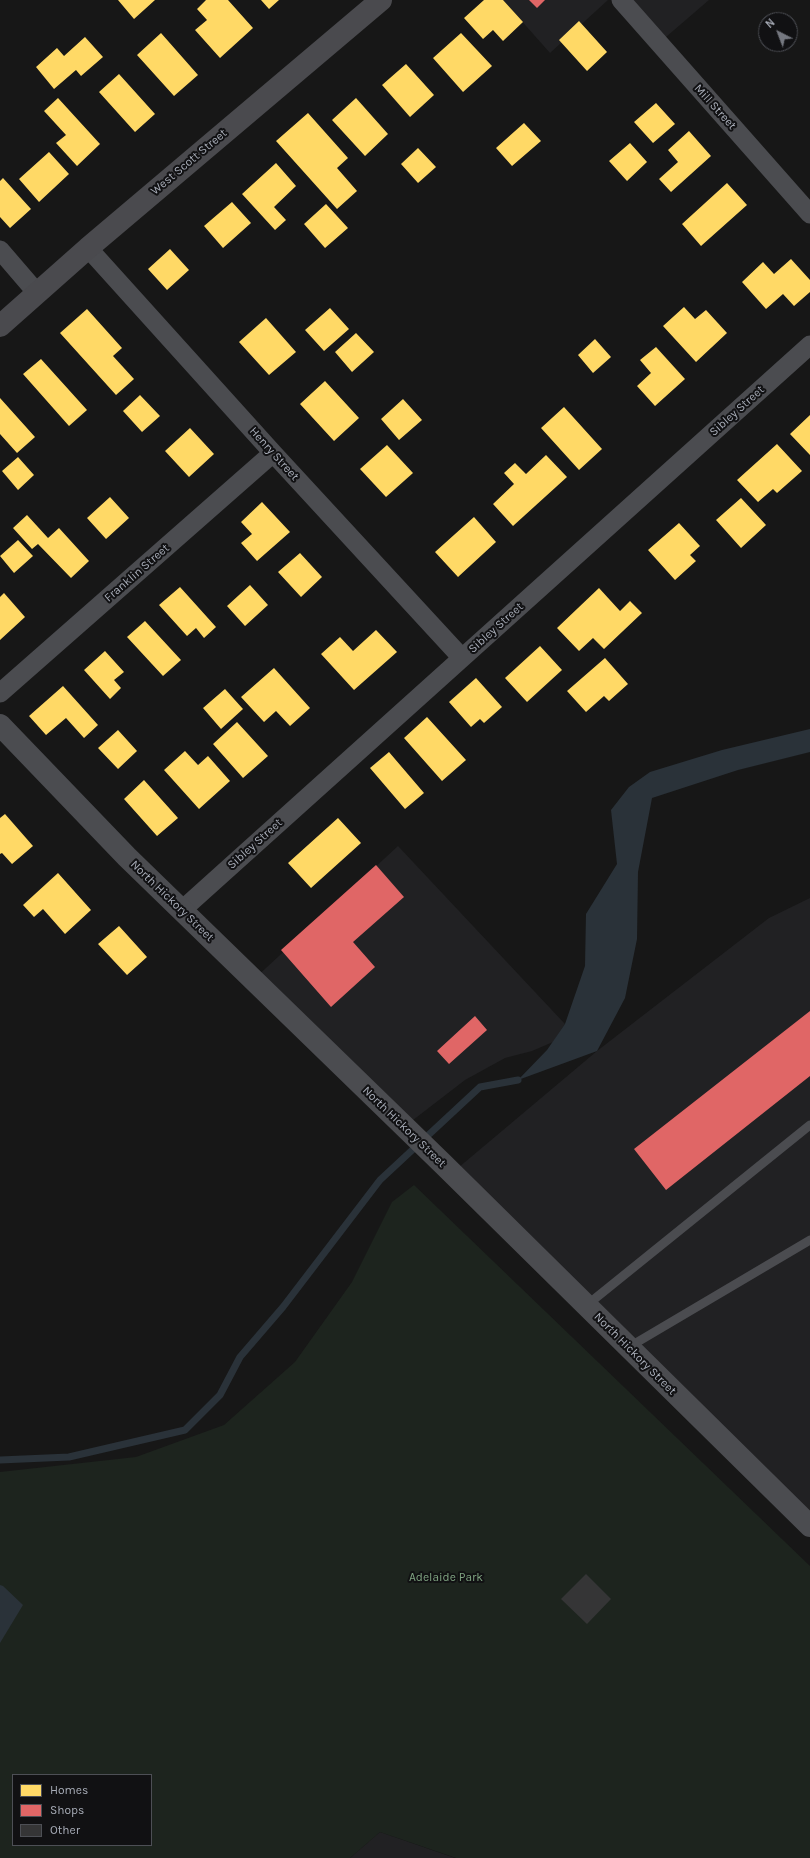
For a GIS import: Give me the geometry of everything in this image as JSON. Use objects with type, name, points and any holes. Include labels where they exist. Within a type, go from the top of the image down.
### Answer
[{"type":"main road","name":"West Scott Street","points":[[0,326],[88,248],[375,2]]},
{"type":"street","name":"Mill Street","points":[[621,0],[810,214]]},
{"type":"street","name":"Henry Street","points":[[88,248],[273,454],[462,658]]},
{"type":"street","points":[[0,250],[38,293]]},
{"type":"street","name":"Sibley Street","points":[[182,910],[810,345]]},
{"type":"street","name":"Franklin Street","points":[[0,693],[273,454]]},
{"type":"street","name":"North Hickory Street","points":[[0,725],[127,857],[587,1305],[810,1526]]},
{"type":"lane","points":[[587,1305],[810,1125]]},
{"type":"lane","points":[[629,1347],[810,1240]]},
{"type":"shaded area","points":[[503,0],[608,0],[550,53]]},
{"type":"shaded area","points":[[621,0],[709,0],[659,43]]},
{"type":"shaded area","points":[[810,729],[810,752],[738,770],[652,798],[638,872],[637,939],[625,998],[597,1051],[518,1080],[547,1050],[565,1024],[585,966],[586,914],[617,864],[611,810],[629,787],[650,772],[722,750]]},
{"type":"shaded area","points":[[398,846],[565,1024],[553,1042],[532,1051],[505,1058],[465,1080],[404,1127],[253,980]]},
{"type":"shaded area","points":[[810,898],[810,1526],[452,1173],[597,1051],[769,918]]},
{"type":"shaded area","points":[[0,1585],[3,1586],[23,1605],[0,1643]]},
{"type":"shaded area","points":[[380,1832],[455,1858],[350,1858]]},
{"type":"green space","name":"Adelaide Park","points":[[414,1185],[810,1566],[810,1858],[456,1858],[380,1832],[350,1858],[0,1858],[0,1472],[136,1457],[224,1425],[295,1362],[352,1282],[392,1202]]},
{"type":"building: Homes","points":[[118,0],[155,0],[134,19]]},
{"type":"building: Homes","points":[[206,0],[228,0],[253,28],[220,58],[195,30],[207,20],[197,9]]},
{"type":"building: Homes","points":[[261,0],[279,0],[269,9]]},
{"type":"building: Homes","points":[[484,0],[503,0],[523,22],[503,41],[493,30],[483,39],[464,18]]},
{"type":"building: Homes","points":[[579,21],[607,52],[587,71],[559,40]]},
{"type":"building: Homes","points":[[161,33],[198,75],[174,96],[137,55]]},
{"type":"building: Homes","points":[[461,33],[492,66],[463,92],[433,58]]},
{"type":"building: Homes","points":[[85,37],[103,57],[81,76],[76,70],[54,89],[36,67],[57,48],[64,56]]},
{"type":"building: Homes","points":[[406,64],[434,95],[410,117],[382,85]]},
{"type":"building: Homes","points":[[119,74],[155,114],[135,132],[99,92]]},
{"type":"building: Homes","points":[[58,98],[100,144],[77,166],[56,143],[66,135],[44,111]]},
{"type":"building: Homes","points":[[356,98],[388,134],[365,156],[332,120]]},
{"type":"building: Homes","points":[[656,103],[675,124],[653,143],[634,122]]},
{"type":"building: Homes","points":[[308,113],[348,158],[337,168],[357,191],[337,209],[276,141]]},
{"type":"building: Homes","points":[[524,123],[541,141],[512,166],[496,148]]},
{"type":"building: Homes","points":[[689,131],[711,156],[671,192],[659,179],[678,162],[668,150]]},
{"type":"building: Homes","points":[[630,143],[647,162],[627,181],[609,161]]},
{"type":"building: Homes","points":[[418,148],[436,167],[418,183],[401,164]]},
{"type":"building: Homes","points":[[49,152],[69,174],[39,202],[19,179]]},
{"type":"building: Homes","points":[[276,163],[296,186],[274,207],[286,220],[275,230],[242,194]]},
{"type":"building: Homes","points":[[3,178],[31,209],[10,228],[0,217],[0,181]]},
{"type":"building: Homes","points":[[727,183],[747,205],[701,246],[682,224]]},
{"type":"building: Homes","points":[[232,202],[251,223],[223,248],[204,226]]},
{"type":"building: Homes","points":[[326,204],[348,228],[325,248],[304,224]]},
{"type":"building: Homes","points":[[170,249],[189,270],[167,290],[148,269]]},
{"type":"building: Homes","points":[[791,259],[810,280],[810,292],[794,306],[783,294],[766,309],[742,282],[763,262],[774,274]]},
{"type":"building: Homes","points":[[684,307],[695,319],[706,310],[727,333],[696,362],[663,326]]},
{"type":"building: Homes","points":[[330,308],[349,329],[324,351],[305,330]]},
{"type":"building: Homes","points":[[87,309],[122,348],[113,356],[134,379],[116,395],[60,333]]},
{"type":"building: Homes","points":[[266,318],[296,352],[269,375],[239,342]]},
{"type":"building: Homes","points":[[356,333],[374,352],[352,372],[335,352]]},
{"type":"building: Homes","points":[[595,339],[611,357],[593,373],[578,355]]},
{"type":"building: Homes","points":[[656,347],[685,379],[655,406],[637,386],[651,373],[640,360]]},
{"type":"building: Homes","points":[[41,359],[87,410],[69,426],[23,374]]},
{"type":"building: Homes","points":[[325,381],[359,418],[334,441],[300,404]]},
{"type":"building: Homes","points":[[140,395],[160,416],[142,432],[123,411]]},
{"type":"building: Homes","points":[[0,398],[35,437],[17,453],[0,434]]},
{"type":"building: Homes","points":[[403,399],[422,420],[399,440],[381,419]]},
{"type":"building: Homes","points":[[564,407],[602,449],[579,470],[541,428]]},
{"type":"building: Homes","points":[[810,415],[810,455],[790,434]]},
{"type":"building: Homes","points":[[190,428],[214,454],[189,477],[165,451]]},
{"type":"building: Homes","points":[[777,444],[802,471],[777,493],[773,489],[758,502],[737,480]]},
{"type":"building: Homes","points":[[387,445],[413,473],[386,497],[360,469]]},
{"type":"building: Homes","points":[[546,455],[567,477],[513,526],[493,504],[514,484],[504,473],[515,463],[526,474]]},
{"type":"building: Homes","points":[[18,457],[34,475],[18,490],[2,471]]},
{"type":"building: Homes","points":[[110,497],[129,518],[106,539],[87,518]]},
{"type":"building: Homes","points":[[741,498],[766,525],[741,548],[716,520]]},
{"type":"building: Homes","points":[[262,502],[290,532],[257,561],[241,543],[252,534],[241,522]]},
{"type":"building: Homes","points":[[27,515],[48,538],[59,528],[89,561],[71,578],[38,544],[32,549],[13,528]]},
{"type":"building: Homes","points":[[474,517],[496,542],[458,577],[435,552]]},
{"type":"building: Homes","points":[[679,523],[700,546],[690,555],[696,561],[675,580],[648,550]]},
{"type":"building: Homes","points":[[18,540],[33,556],[14,573],[0,556]]},
{"type":"building: Homes","points":[[300,553],[322,577],[301,597],[278,572]]},
{"type":"building: Homes","points":[[250,585],[268,605],[245,626],[227,606]]},
{"type":"building: Homes","points":[[180,587],[216,627],[204,638],[196,628],[187,636],[159,605]]},
{"type":"building: Homes","points":[[599,588],[620,611],[630,601],[642,613],[604,649],[593,638],[579,651],[557,628]]},
{"type":"building: Homes","points":[[4,593],[25,617],[0,640],[0,597]]},
{"type":"building: Homes","points":[[145,621],[181,660],[163,676],[127,637]]},
{"type":"building: Homes","points":[[376,630],[397,652],[354,690],[321,654],[340,637],[353,651]]},
{"type":"building: Homes","points":[[540,646],[562,670],[527,702],[505,678]]},
{"type":"building: Homes","points":[[105,651],[124,672],[114,680],[121,688],[110,699],[84,670]]},
{"type":"building: Homes","points":[[605,658],[628,684],[609,701],[604,696],[586,712],[567,691]]},
{"type":"building: Homes","points":[[274,668],[310,708],[290,726],[276,711],[264,722],[241,697]]},
{"type":"building: Homes","points":[[476,678],[502,707],[484,723],[480,719],[471,727],[449,702]]},
{"type":"building: Homes","points":[[63,686],[98,725],[84,738],[66,718],[46,735],[29,716]]},
{"type":"building: Homes","points":[[225,689],[243,709],[221,729],[203,708]]},
{"type":"building: Homes","points":[[427,717],[466,760],[442,781],[404,738]]},
{"type":"building: Homes","points":[[237,722],[268,756],[243,778],[213,744]]},
{"type":"building: Homes","points":[[118,730],[137,751],[118,769],[98,748]]},
{"type":"building: Homes","points":[[185,751],[198,765],[208,756],[230,781],[199,809],[164,770]]},
{"type":"building: Homes","points":[[389,752],[424,793],[405,809],[370,768]]},
{"type":"building: Homes","points":[[144,780],[178,818],[157,836],[124,799]]},
{"type":"building: Homes","points":[[5,814],[33,846],[12,864],[2,853],[0,854],[0,818]]},
{"type":"building: Homes","points":[[338,818],[361,843],[311,888],[288,863]]},
{"type":"building: Homes","points":[[58,873],[91,910],[65,934],[43,909],[34,917],[23,905]]},
{"type":"building: Homes","points":[[119,926],[147,957],[127,975],[98,944]]},
{"type":"building: Shops","points":[[529,0],[545,0],[537,8]]},
{"type":"building: Shops","points":[[376,865],[404,897],[353,942],[375,967],[331,1007],[281,950]]},
{"type":"building: Shops","points":[[810,1011],[810,1076],[666,1190],[634,1149]]},
{"type":"building: Shops","points":[[475,1016],[487,1030],[449,1064],[437,1051]]},
{"type":"building: Other","points":[[586,1574],[611,1599],[587,1624],[561,1599]]},
{"type":"waterway","points":[[0,1460],[69,1457],[185,1430],[220,1395],[240,1357],[283,1307],[380,1180],[480,1087],[518,1080]]}]
